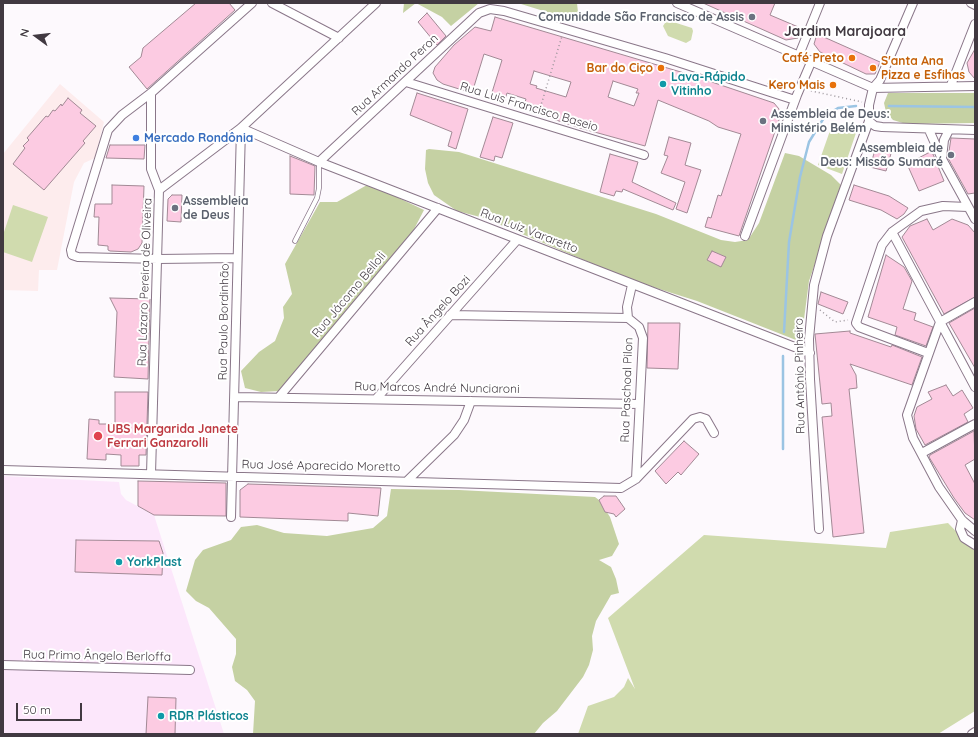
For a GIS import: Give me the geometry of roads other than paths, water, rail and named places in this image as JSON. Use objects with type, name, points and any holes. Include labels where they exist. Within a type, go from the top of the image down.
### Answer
[{"type":"street","points":[[237,258],[158,259],[78,257],[72,255],[71,250],[108,130],[122,115],[151,93],[252,3]]},
{"type":"street","points":[[272,3],[339,38]]},
{"type":"street","points":[[159,190],[241,128],[376,3]]},
{"type":"street","points":[[677,3],[812,60],[873,88],[951,85],[975,86]]},
{"type":"street","points":[[799,55],[820,3]]},
{"type":"street","name":"Rua Antônio Pinheiro","points":[[819,529],[810,354],[814,285],[827,236],[869,121],[869,104],[873,88],[880,80],[913,3]]},
{"type":"street","points":[[971,3],[975,5]]},
{"type":"street","name":"Rua Armando Peron","points":[[319,162],[479,13],[490,9],[504,11],[665,58],[795,100]]},
{"type":"street","points":[[951,85],[975,24]]},
{"type":"street","points":[[744,236],[795,100],[812,60]]},
{"type":"street","name":"Rua Luis Francisco Baseio","points":[[406,82],[644,155]]},
{"type":"street","name":"Rua Lázaro Pereira de Oliveira","points":[[151,93],[151,169],[159,190],[151,474]]},
{"type":"street","points":[[869,121],[875,126],[882,127],[929,130],[975,130]]},
{"type":"street","name":"Rua Luiz Vararetto","points":[[241,128],[319,162],[810,354]]},
{"type":"street","name":"Rua Paulo Bordinhão","points":[[231,516],[241,128]]},
{"type":"street","points":[[929,130],[942,159],[975,219]]},
{"type":"street","points":[[942,159],[944,140],[949,130]]},
{"type":"street","points":[[928,354],[860,327],[857,321],[882,245],[892,232],[921,211],[943,206],[968,207]]},
{"type":"street","name":"Rua Jácomo Belloli","points":[[279,397],[438,208]]},
{"type":"street","points":[[892,232],[974,382]]},
{"type":"street","name":"Rua Ângelo Bozi","points":[[376,399],[517,240]]},
{"type":"street","points":[[450,315],[628,318],[627,307],[632,285]]},
{"type":"street","points":[[975,302],[940,322],[907,415],[913,438],[939,487],[962,520],[975,531]]},
{"type":"street","name":"Rua Paschoal Pilon","points":[[628,318],[639,327],[643,338],[636,479]]},
{"type":"street","name":"Rua Marcos André Nunciaroni","points":[[235,397],[639,404]]},
{"type":"street","points":[[408,480],[454,435],[464,420],[471,401]]},
{"type":"street","name":"Rua José Aparecido Moretto","points":[[3,470],[408,480],[621,488],[636,479],[693,419],[700,417],[706,419],[714,433]]},
{"type":"street","points":[[922,453],[975,424]]},
{"type":"street","points":[[962,520],[960,529],[964,538],[975,545]]},
{"type":"street","name":"Rua Primo Ângelo Berloffa","points":[[3,665],[190,670]]},
{"type":"lane","points":[[295,241],[317,198],[319,188],[319,162]]},
{"type":"waterway","points":[[784,332],[789,242],[800,177],[809,142],[825,116],[838,108],[856,106]]},
{"type":"waterway","points":[[889,106],[975,107]]},
{"type":"waterway","points":[[783,356],[783,449]]},
{"type":"place","name":"Comunidade São Francisco de Assis","points":[[752,17]]},
{"type":"place","name":"Café Preto","points":[[852,58]]},
{"type":"place","name":"Bar do Ciço","points":[[661,68]]},
{"type":"place","name":"S'anta Ana Pizza e Esfihas","points":[[873,68]]},
{"type":"place","name":"Lava-Rápido Vitinho","points":[[663,84]]},
{"type":"place","name":"Kero Mais","points":[[833,85]]},
{"type":"place","name":"Assembleia de Deus: Ministério Belém","points":[[763,121]]},
{"type":"place","name":"Mercado Rondônia","points":[[136,138]]},
{"type":"place","name":"Assembleia de Deus: Missão Sumaré","points":[[951,155]]},
{"type":"place","name":"Assembleia de Deus","points":[[175,208]]},
{"type":"place","name":"UBS Margarida Janete Ferrari Ganzarolli","points":[[98,436]]},
{"type":"place","name":"YorkPlast","points":[[119,562]]},
{"type":"place","name":"RDR Plásticos","points":[[161,716]]},
{"type":"district","name":"Jardim Marajoara","points":[[845,32]]}]
